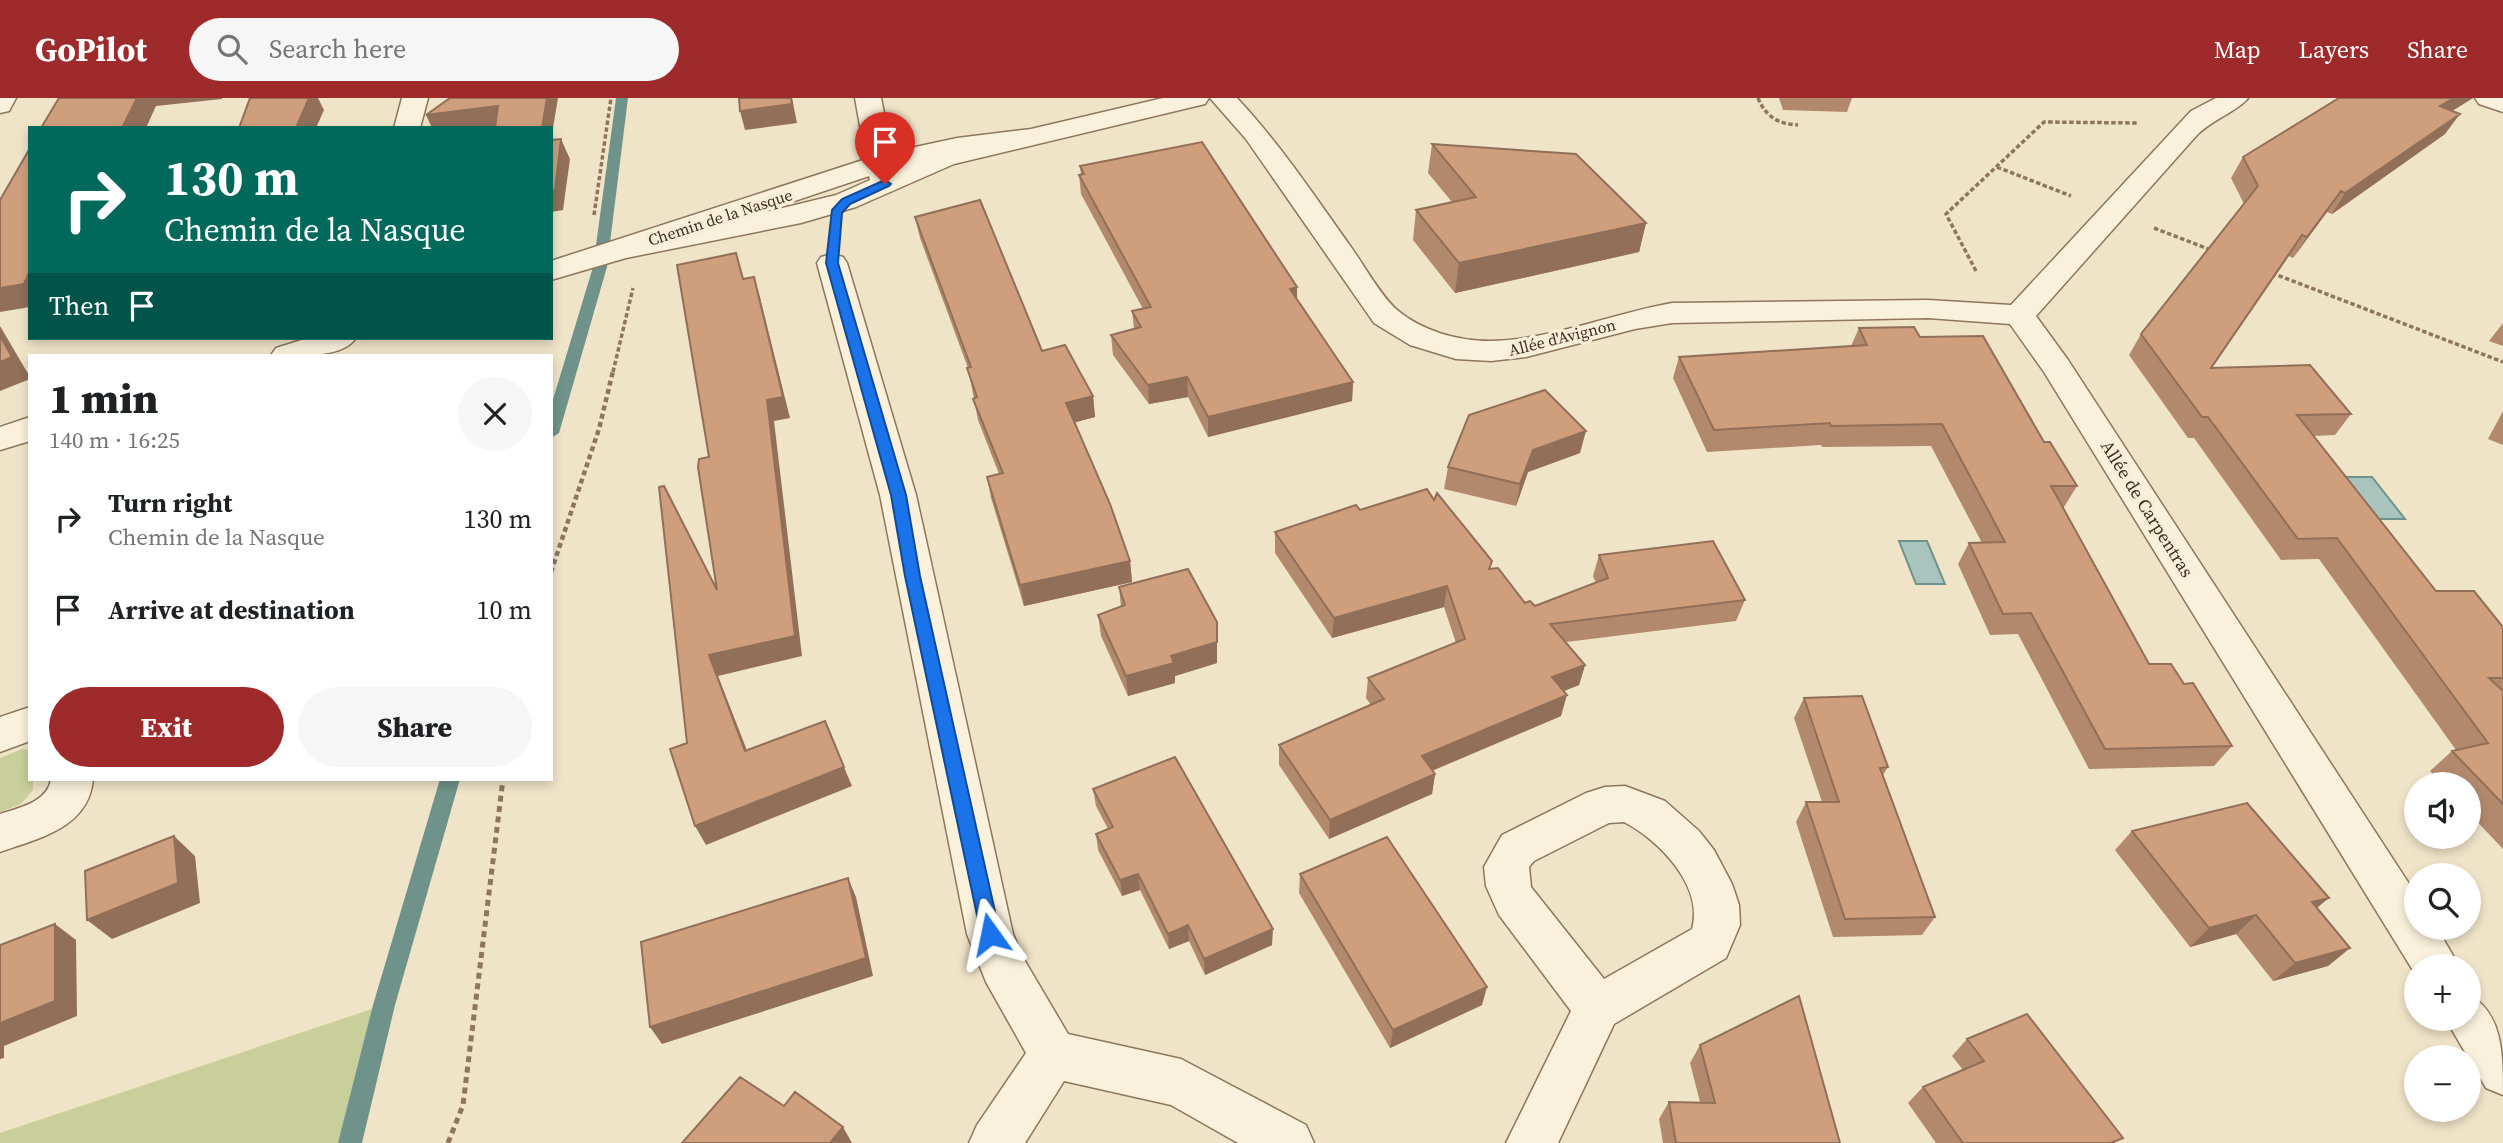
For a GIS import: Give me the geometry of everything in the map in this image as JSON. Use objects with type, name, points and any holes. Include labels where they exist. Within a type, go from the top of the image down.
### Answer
[{"type":"street","points":[[0,105],[3,98]]},
{"type":"street","points":[[408,126],[415,98]]},
{"type":"street","points":[[868,98],[883,173]]},
{"type":"street","name":"Chemin de la Nasque","points":[[553,270],[818,183],[883,173],[946,159],[1196,98]]},
{"type":"street","name":"Allée d'Avignon","points":[[1223,98],[1255,133],[1385,316],[1407,333],[1430,344],[1461,350],[1499,352],[1537,346],[1632,319],[1672,313],[1928,309],[2008,314]]},
{"type":"street","points":[[2008,314],[2112,212],[2200,117],[2235,98]]},
{"type":"street","points":[[2488,98],[2503,104]]},
{"type":"street","name":"Chemin de la Nasque","points":[[811,241],[846,201],[883,173]]},
{"type":"street","name":"Chemin de la Nasque","points":[[811,241],[818,183]]},
{"type":"street","points":[[846,201],[811,241],[898,495],[990,934],[1003,967],[1053,1055],[1127,1069],[1181,1083],[1288,1143]]},
{"type":"street","name":"Chemin de la Nasque","points":[[621,250],[759,224],[790,230],[811,241]]},
{"type":"street","name":"Allée de Carpentras","points":[[2008,314],[2057,366],[2428,954]]},
{"type":"street","points":[[288,354],[334,340]]},
{"type":"street","points":[[0,439],[28,429]]},
{"type":"street","points":[[0,459],[28,451]]},
{"type":"street","points":[[0,734],[28,724]]},
{"type":"street","points":[[0,833],[40,818],[65,802],[72,781]]},
{"type":"street","points":[[1532,1143],[1597,1008],[1710,943],[1717,933],[1719,920],[1713,891],[1681,842],[1650,816],[1632,806],[1615,804],[1589,812],[1518,848],[1508,859],[1504,871],[1515,901],[1597,1008]]},
{"type":"street","points":[[2477,1031],[2503,1072]]},
{"type":"street","points":[[995,1143],[1053,1055]]},
{"type":"path","points":[[594,220],[611,98]]},
{"type":"path","points":[[1758,98],[1763,112],[1774,122],[1798,125]]},
{"type":"path","points":[[2008,314],[1946,214],[2044,122],[2132,122],[2188,129]]},
{"type":"path","points":[[1997,167],[2216,252]]},
{"type":"path","points":[[553,566],[599,429],[639,264],[621,250]]},
{"type":"path","points":[[2269,272],[2503,362]]},
{"type":"path","points":[[448,1143],[463,1105],[503,781]]},
{"type":"green space","points":[[22,749],[28,750],[28,781],[33,781],[33,790],[21,804],[0,812],[0,758]]},
{"type":"green space","points":[[384,1005],[350,1143],[0,1143],[0,1133]]},
{"type":"water","points":[[2344,477],[2372,477],[2405,519],[2376,519]]},
{"type":"water","points":[[1899,541],[1927,541],[1945,584],[1916,584]]},
{"type":"building","points":[[59,98],[137,98],[123,126],[42,126]]},
{"type":"building","points":[[250,98],[309,98],[297,126],[240,126]]},
{"type":"building","points":[[450,98],[547,98],[542,126],[495,126],[498,106],[426,115]]},
{"type":"building","points":[[739,98],[791,98],[792,104],[740,111]]},
{"type":"building","points":[[2339,98],[2454,98],[2440,106],[2460,114],[2345,193],[2341,191],[2307,237],[2302,235],[2211,368],[2310,365],[2351,414],[2297,415],[2436,591],[2474,591],[2503,627],[2503,678],[2489,678],[2503,691],[2503,804],[2481,781],[2481,772],[2472,772],[2452,751],[2488,743],[2337,538],[2298,539],[2208,417],[2202,417],[2141,334],[2258,186],[2243,157]]},
{"type":"building","points":[[561,139],[553,190],[553,140]]},
{"type":"building","points":[[1202,142],[1297,287],[1290,289],[1353,382],[1208,417],[1187,377],[1148,385],[1111,335],[1141,327],[1132,311],[1151,307],[1079,175],[1084,174],[1080,166]]},
{"type":"building","points":[[1432,144],[1576,154],[1646,223],[1459,263],[1416,210],[1476,197]]},
{"type":"building","points":[[28,151],[28,275],[24,284],[0,288],[0,200]]},
{"type":"building","points":[[980,200],[1042,351],[1065,345],[1093,396],[1066,403],[1110,504],[1130,561],[1020,585],[987,477],[1003,473],[973,399],[977,397],[967,368],[971,367],[915,217]]},
{"type":"building","points":[[736,253],[743,279],[754,277],[783,397],[767,400],[795,636],[709,655],[745,751],[825,721],[844,767],[695,826],[670,749],[687,743],[659,487],[664,486],[717,590],[698,467],[699,459],[709,457],[677,265]]},
{"type":"building","points":[[1914,327],[1920,337],[1983,336],[2044,442],[2050,442],[2077,486],[2051,486],[2149,664],[2171,664],[2184,684],[2193,683],[2232,746],[2105,749],[2031,613],[2003,614],[1969,543],[2005,542],[1942,424],[1831,426],[1830,423],[1714,430],[1679,357],[1867,345],[1859,328]]},
{"type":"building","points":[[0,336],[12,357],[0,362]]},
{"type":"building","points":[[1545,390],[1586,431],[1533,450],[1520,484],[1448,467],[1469,415]]},
{"type":"building","points":[[1427,489],[1434,500],[1437,493],[1492,561],[1489,569],[1498,568],[1525,603],[1530,601],[1535,606],[1608,578],[1599,555],[1713,541],[1745,600],[1550,624],[1585,665],[1552,677],[1567,695],[1422,756],[1435,774],[1330,820],[1279,745],[1384,699],[1368,678],[1465,639],[1447,586],[1334,618],[1275,532],[1356,505],[1360,510]]},
{"type":"building","points":[[1188,569],[1217,622],[1217,642],[1171,656],[1174,663],[1126,676],[1098,615],[1125,605],[1119,587]]},
{"type":"building","points":[[1862,696],[1888,767],[1880,768],[1935,917],[1845,919],[1806,802],[1839,802],[1804,698]]},
{"type":"building","points":[[1175,757],[1273,929],[1204,959],[1188,925],[1168,934],[1138,874],[1120,880],[1096,834],[1113,827],[1093,789]]},
{"type":"building","points":[[2247,803],[2329,898],[2312,902],[2350,948],[2295,963],[2256,915],[2209,928],[2132,831]]},
{"type":"building","points":[[174,836],[178,883],[87,920],[85,871]]},
{"type":"building","points":[[1387,837],[1487,987],[1393,1030],[1300,874]]},
{"type":"building","points":[[848,878],[866,958],[650,1027],[641,942]]},
{"type":"building","points":[[55,924],[55,1001],[0,1023],[0,945]]},
{"type":"building","points":[[1799,996],[1840,1143],[1676,1143],[1669,1102],[1715,1103],[1700,1045]]},
{"type":"building","points":[[2027,1014],[2123,1138],[2111,1143],[1963,1143],[1923,1087],[1984,1061],[1967,1039]]},
{"type":"building","points":[[740,1077],[784,1106],[795,1092],[843,1127],[830,1143],[682,1143]]},
{"type":"waterway","points":[[553,426],[600,267],[622,98]]},
{"type":"waterway","points":[[350,1143],[384,1005],[449,781]]},
{"type":"route","points":[[885,184],[846,201],[836,213],[832,263],[898,495],[990,934]]}]
